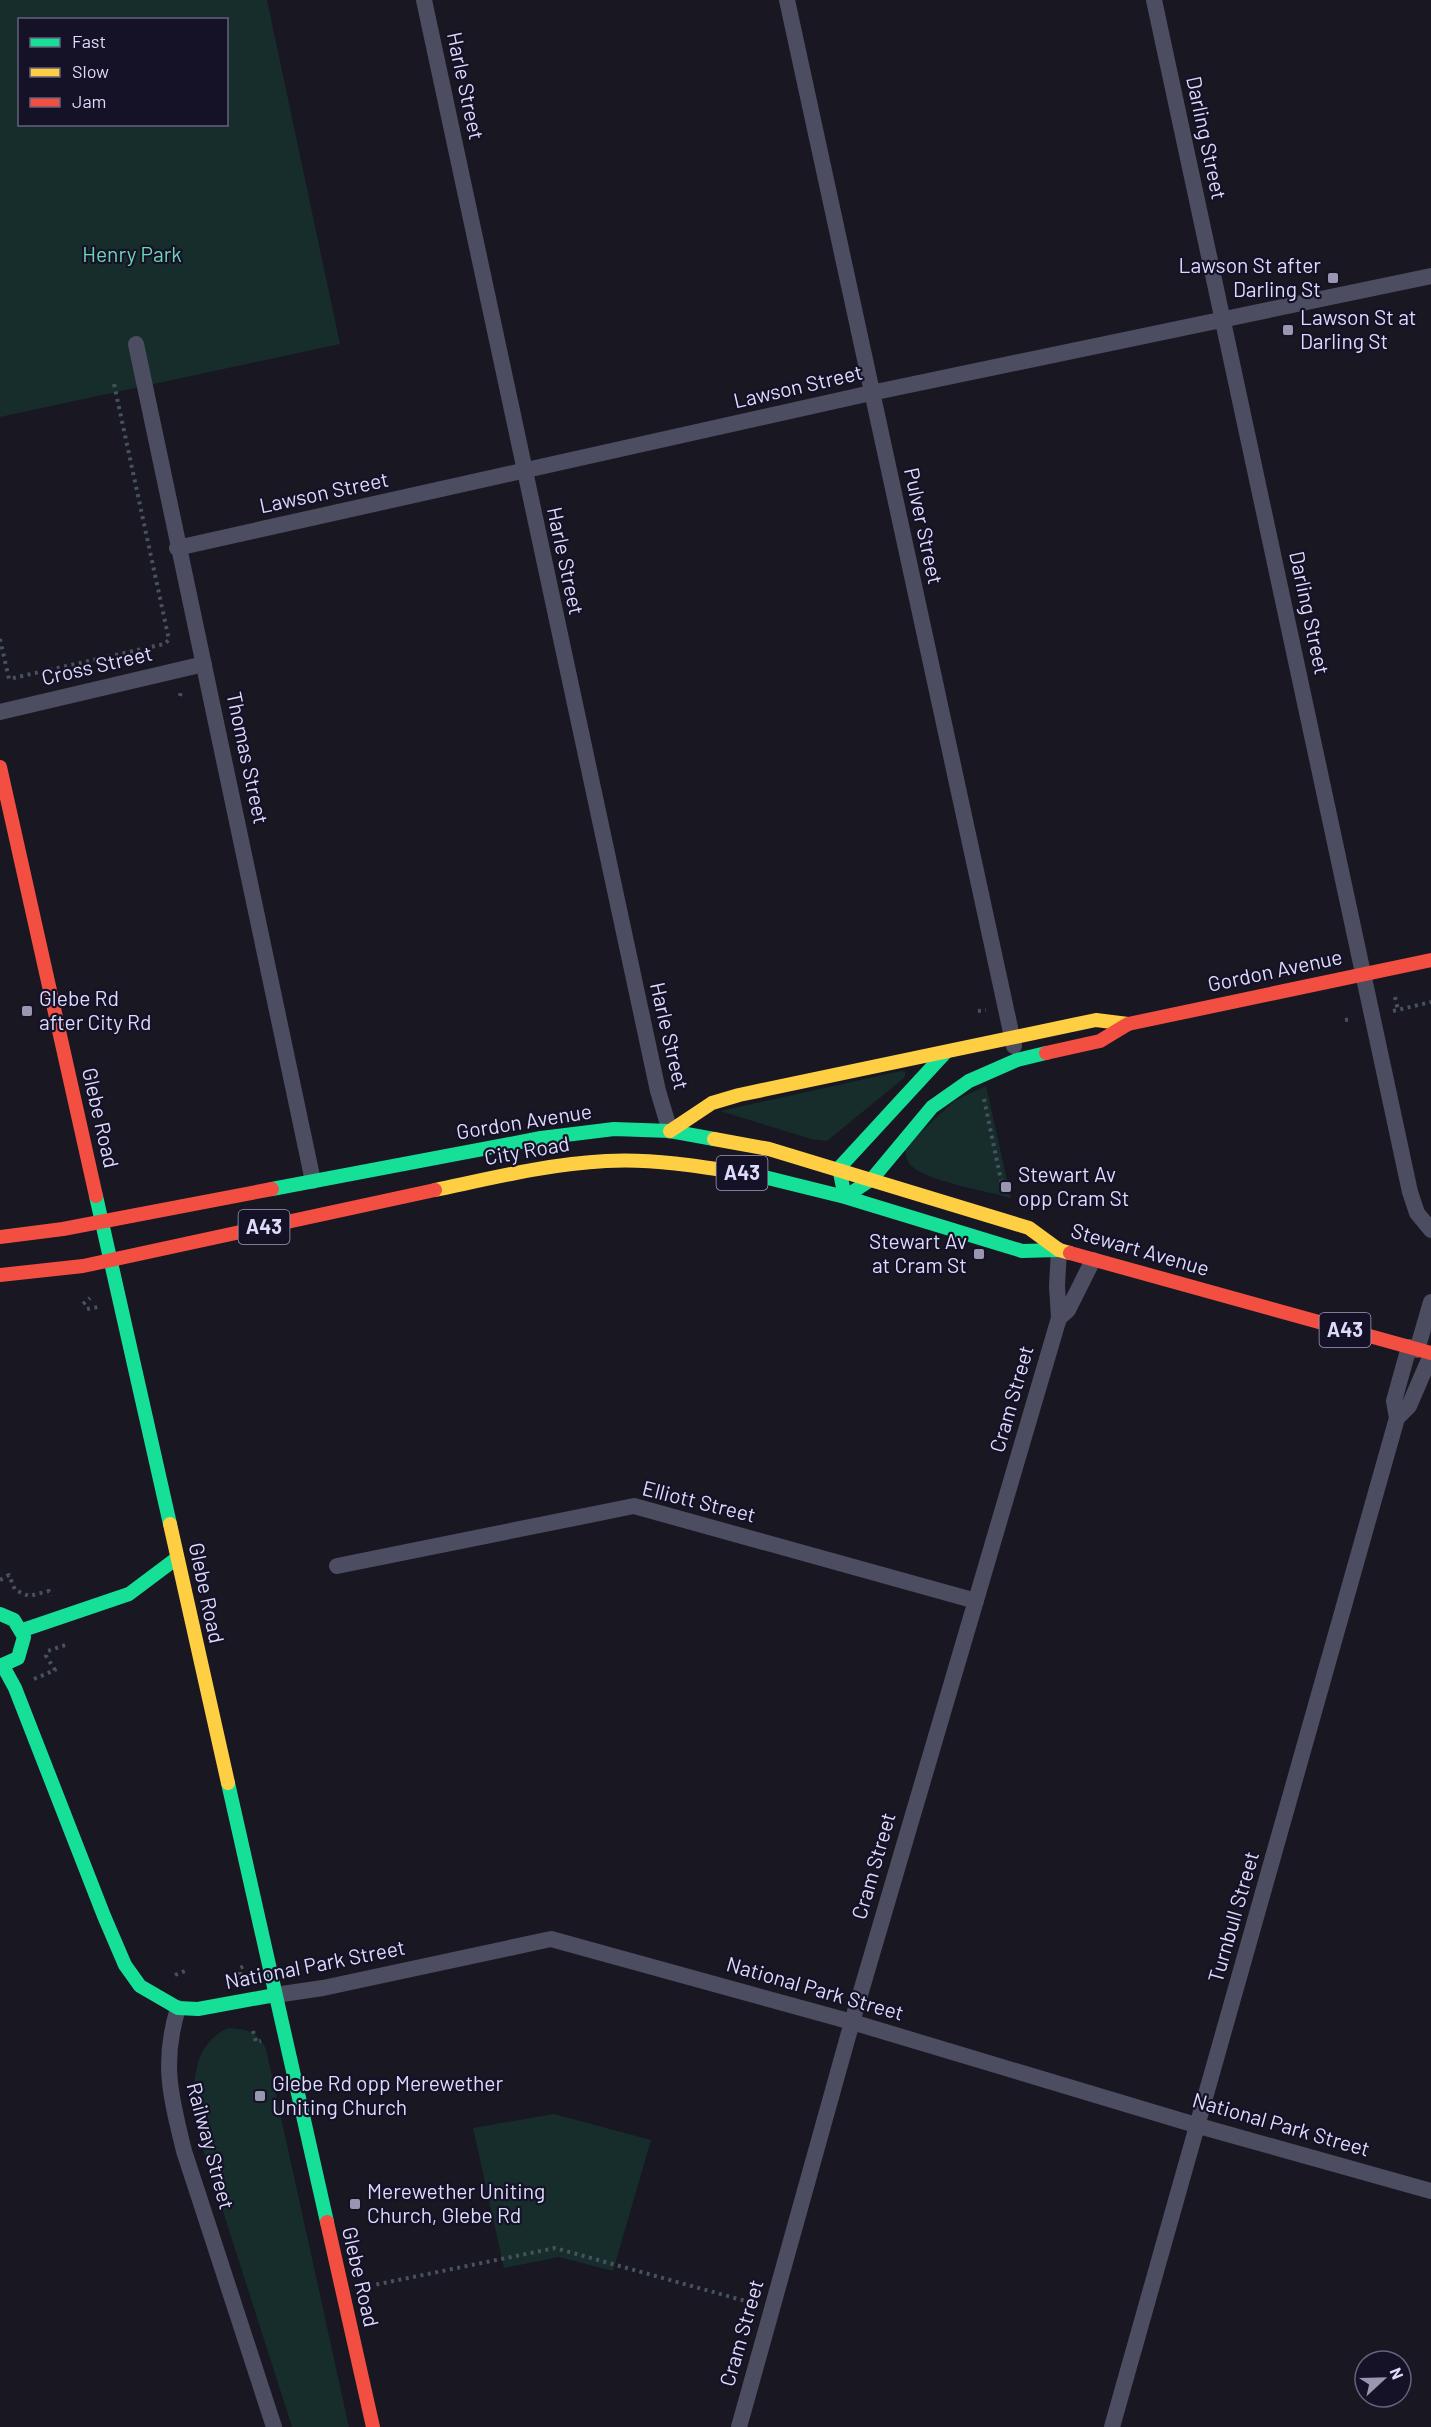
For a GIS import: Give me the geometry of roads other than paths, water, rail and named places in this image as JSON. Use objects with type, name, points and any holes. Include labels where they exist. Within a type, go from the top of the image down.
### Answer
[{"type":"main road","name":"Glebe Road","points":[[0,767],[373,2427]]},
{"type":"main road","name":"Gordon Avenue","points":[[845,1197],[872,1179],[932,1107],[969,1081],[1017,1060],[1100,1041],[1128,1024],[1431,960]]},
{"type":"main road","name":"Gordon Avenue","points":[[102,1221],[541,1138],[614,1129],[670,1131],[712,1103],[739,1095],[1096,1020],[1128,1024]]},
{"type":"main road","points":[[845,1197],[839,1168],[945,1053]]},
{"type":"main road","name":"Stewart Avenue","points":[[670,1131],[769,1149],[839,1168],[1029,1228],[1059,1250],[1422,1351]]},
{"type":"main road","name":"City Road","points":[[0,1275],[48,1271],[110,1260],[524,1171],[607,1161],[683,1164],[760,1176],[845,1197],[1022,1251],[1059,1250]]},
{"type":"main road","name":"A43","points":[[0,1237],[25,1235],[102,1221]]},
{"type":"main road","points":[[23,1630],[129,1594],[177,1558]]},
{"type":"main road","points":[[0,1614],[14,1618],[23,1630],[23,1650],[15,1661],[1,1666],[15,1688],[125,1965],[140,1986],[178,2008]]},
{"type":"main road","name":"National Park Street","points":[[178,2008],[215,2008],[275,1995]]},
{"type":"street","name":"Harle Street","points":[[424,0],[523,472],[658,1091],[670,1131]]},
{"type":"street","name":"Pulver Street","points":[[787,0],[1017,1060]]},
{"type":"street","name":"Darling Street","points":[[1154,0],[1410,1192],[1417,1213],[1431,1230]]},
{"type":"street","name":"Lawson Street","points":[[177,548],[871,393],[1431,276]]},
{"type":"street","name":"Thomas Street","points":[[136,344],[177,548],[204,664],[313,1180]]},
{"type":"street","name":"Cross Street","points":[[0,712],[204,664]]},
{"type":"street","name":"Cram Street","points":[[739,2427],[852,2022],[1059,1318],[1059,1250]]},
{"type":"street","name":"Cram Street","points":[[1059,1318],[1068,1310],[1093,1260]]},
{"type":"street","name":"Turnbull Street","points":[[1397,1418],[1409,1406],[1431,1302]]},
{"type":"street","name":"Turnbull Street","points":[[1112,2427],[1199,2126],[1397,1418],[1394,1401],[1422,1351]]},
{"type":"street","name":"Elliott Street","points":[[338,1566],[634,1506],[976,1601]]},
{"type":"street","name":"National Park Street","points":[[275,1995],[323,1988],[551,1940],[852,2022],[1199,2126],[1431,2191]]},
{"type":"street","name":"Railway Street","points":[[178,2008],[168,2047],[169,2086],[174,2108],[184,2151],[274,2427]]},
{"type":"place","name":"Lawson St after Darling St","points":[[1333,278]]},
{"type":"place","name":"Lawson St at Darling St","points":[[1288,330]]},
{"type":"place","name":"Glebe Rd after City Rd","points":[[27,1011]]},
{"type":"place","name":"Stewart Av opp Cram St","points":[[1006,1187]]},
{"type":"place","name":"Stewart Av at Cram St","points":[[979,1254]]},
{"type":"place","name":"Glebe Rd opp Merewether Uniting Church","points":[[260,2096]]},
{"type":"place","name":"Merewether Uniting Church, Glebe Rd","points":[[355,2204]]},
{"type":"park label","name":"Henry Park","points":[[132,255]]}]
